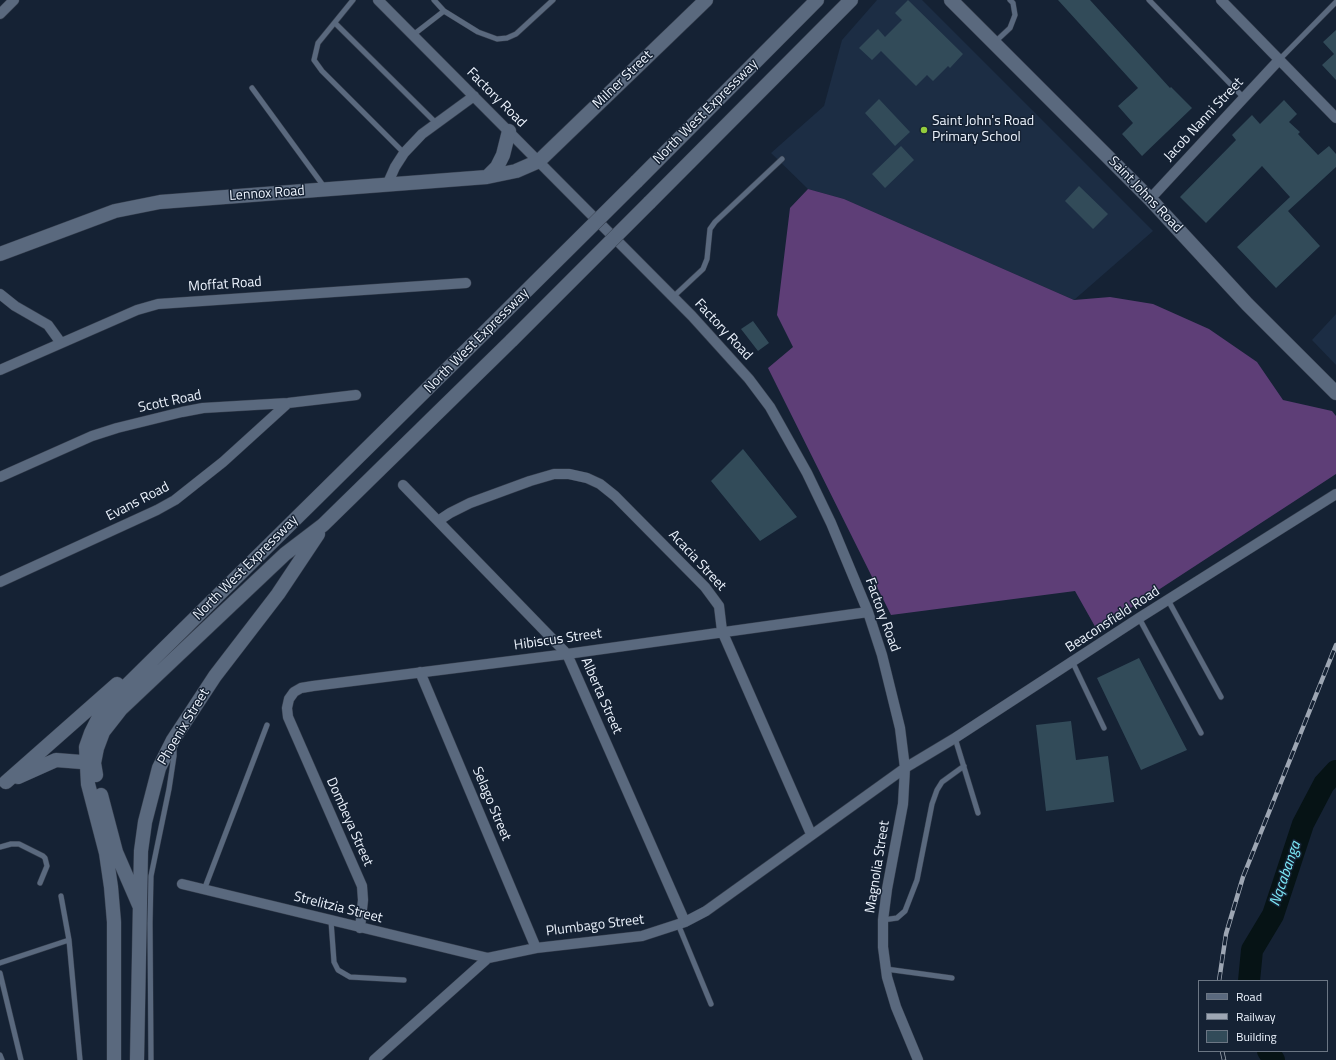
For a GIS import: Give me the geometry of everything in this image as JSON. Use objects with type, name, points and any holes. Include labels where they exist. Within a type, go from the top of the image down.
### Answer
[{"type":"main road","name":"Milner Street","points":[[539,161],[706,0]]},
{"type":"main road","name":"North West Expressway","points":[[90,762],[86,747],[98,719],[117,695],[491,326],[817,0]]},
{"type":"main road","name":"North West Expressway","points":[[323,525],[512,340],[851,0]]},
{"type":"main road","name":"Saint Johns Road","points":[[951,0],[1150,199],[1247,304],[1336,393]]},
{"type":"main road","points":[[487,177],[497,167],[503,155],[509,131]]},
{"type":"main road","name":"Lennox Road","points":[[0,254],[115,211],[138,205],[160,202],[487,177],[516,171],[539,161]]},
{"type":"main road","points":[[114,1060],[115,976],[111,887],[106,853],[88,784],[90,762],[103,732],[121,708],[284,554],[323,525]]},
{"type":"main road","name":"Phoenix Street","points":[[137,1060],[141,851],[145,822],[159,768],[173,740],[215,676],[278,594],[323,525]]},
{"type":"main road","points":[[3,784],[139,664],[202,612]]},
{"type":"main road","points":[[3,784],[56,760],[90,762]]},
{"type":"main road","points":[[90,762],[116,852],[139,905]]},
{"type":"street","points":[[0,14],[14,0]]},
{"type":"street","name":"Factory Road","points":[[378,0],[673,297],[749,379],[780,424],[807,473],[828,516],[868,612],[882,655],[897,714],[905,768]]},
{"type":"street","points":[[1221,0],[1278,61],[1336,118]]},
{"type":"street","name":"Jacob Nanni Street","points":[[1150,199],[1278,61]]},
{"type":"street","points":[[387,185],[395,167],[404,153],[436,123],[474,96]]},
{"type":"street","name":"Moffat Road","points":[[0,370],[142,308],[158,304],[466,283]]},
{"type":"street","points":[[0,294],[15,306],[48,325],[61,343]]},
{"type":"street","name":"Scott Road","points":[[0,477],[92,436],[148,420],[203,408],[288,403],[356,395]]},
{"type":"street","name":"Evans Road","points":[[0,582],[157,510],[175,500],[223,462],[288,403]]},
{"type":"street","name":"Acacia Street","points":[[438,521],[462,507],[541,477],[554,474],[569,474],[587,478],[615,496],[705,587],[719,606],[722,631],[811,834]]},
{"type":"street","name":"Alberta Street","points":[[403,485],[567,654],[682,923]]},
{"type":"street","name":"Beaconsfield Road","points":[[905,768],[1073,663],[1139,618],[1336,494]]},
{"type":"street","name":"Hibiscus Street","points":[[293,730],[287,708],[289,700],[294,692],[301,688],[567,654],[722,631],[868,612]]},
{"type":"street","name":"Selago Street","points":[[420,672],[536,948]]},
{"type":"street","name":"Dombeya Street","points":[[293,730],[362,886],[363,900],[360,928]]},
{"type":"street","name":"Plumbago Street","points":[[488,958],[536,948],[628,938],[658,932],[682,923],[721,902],[811,834],[905,768]]},
{"type":"street","name":"Magnolia Street","points":[[905,768],[903,804],[887,889],[883,920],[883,947],[886,969],[896,1007],[918,1060]]},
{"type":"street","name":"Strelitzia Street","points":[[182,884],[488,958]]},
{"type":"street","points":[[374,1060],[488,958]]},
{"type":"lane","points":[[353,0],[318,43],[314,60],[317,65],[404,153]]},
{"type":"lane","points":[[434,0],[444,11],[487,36],[497,39],[507,38],[516,34],[553,0]]},
{"type":"lane","points":[[994,43],[1010,28],[1015,15],[1013,3],[1010,0]]},
{"type":"lane","points":[[1149,0],[1244,98]]},
{"type":"lane","points":[[1278,61],[1336,2]]},
{"type":"lane","points":[[413,35],[444,11]]},
{"type":"lane","points":[[335,23],[436,123]]},
{"type":"lane","points":[[252,88],[327,190]]},
{"type":"lane","points":[[673,297],[703,270],[707,259],[710,229],[715,222],[782,159]]},
{"type":"lane","points":[[1168,600],[1221,697]]},
{"type":"lane","points":[[1139,618],[1201,733]]},
{"type":"lane","points":[[1073,663],[1104,728]]},
{"type":"lane","points":[[204,890],[267,725]]},
{"type":"lane","points":[[955,738],[978,813]]},
{"type":"lane","points":[[151,1060],[151,876],[173,770],[173,740]]},
{"type":"lane","points":[[883,920],[897,918],[905,911],[917,880],[932,804],[937,790],[942,782],[964,766]]},
{"type":"lane","points":[[0,847],[11,844],[19,844],[28,847],[45,858],[46,869],[40,883]]},
{"type":"lane","points":[[61,896],[69,940],[80,1060]]},
{"type":"lane","points":[[331,921],[334,962],[338,970],[350,977],[404,980]]},
{"type":"lane","points":[[682,923],[711,1004]]},
{"type":"lane","points":[[0,963],[69,940]]},
{"type":"lane","points":[[886,969],[952,978]]},
{"type":"lane","points":[[0,973],[21,1060]]},
{"type":"lane","points":[[0,1055],[2,1060]]},
{"type":"shaded area","name":"Saint John's Road Primary School","points":[[877,0],[922,0],[1153,231],[1074,300],[844,199],[808,189],[771,153],[824,106],[842,40]]},
{"type":"shaded area","points":[[808,189],[844,199],[1074,300],[1110,297],[1153,304],[1209,329],[1257,362],[1283,400],[1332,411],[1336,416],[1336,474],[1097,630],[1075,591],[891,615],[768,368],[793,347],[777,315],[790,208]]},
{"type":"shaded area","points":[[1336,314],[1336,365],[1312,340]]},
{"type":"building","points":[[908,0],[963,54],[950,68],[948,66],[933,81],[927,75],[916,86],[881,51],[872,60],[859,48],[878,29],[885,37],[902,20],[895,13]]},
{"type":"building","points":[[1058,0],[1090,0],[1170,88],[1171,87],[1192,108],[1142,156],[1122,134],[1133,123],[1118,106],[1138,88]]},
{"type":"building","points":[[1336,30],[1336,80],[1322,65],[1334,54],[1323,42]]},
{"type":"building","points":[[879,99],[910,132],[895,146],[865,113]]},
{"type":"building","points":[[1284,100],[1297,114],[1289,122],[1300,132],[1298,134],[1318,155],[1329,146],[1336,154],[1336,167],[1288,211],[1320,246],[1276,288],[1237,247],[1290,197],[1262,166],[1206,223],[1180,197],[1236,140],[1232,135],[1252,115],[1260,124]]},
{"type":"building","points":[[901,146],[914,160],[885,188],[872,174]]},
{"type":"building","points":[[1079,186],[1108,214],[1093,229],[1065,201]]},
{"type":"building","points":[[753,321],[769,343],[758,351],[741,329]]},
{"type":"building","points":[[743,449],[797,517],[760,541],[711,481]]},
{"type":"building","points":[[1139,658],[1187,750],[1141,770],[1097,678]]},
{"type":"building","points":[[1071,721],[1076,760],[1108,756],[1114,802],[1046,811],[1036,725]]},
{"type":"waterway","name":"Nqcabanga","points":[[1249,980],[1252,950],[1273,915],[1303,824],[1324,784],[1336,771]]},
{"type":"waterway","name":"Nqcabanga","points":[[1269,1052],[1274,1060]]},
{"type":"railway","points":[[1219,980],[1226,934],[1243,877],[1336,645]]},
{"type":"railway","points":[[1222,1052],[1224,1060]]},
{"type":"place","name":"Saint John's Road Primary School","points":[[924,130]]}]
